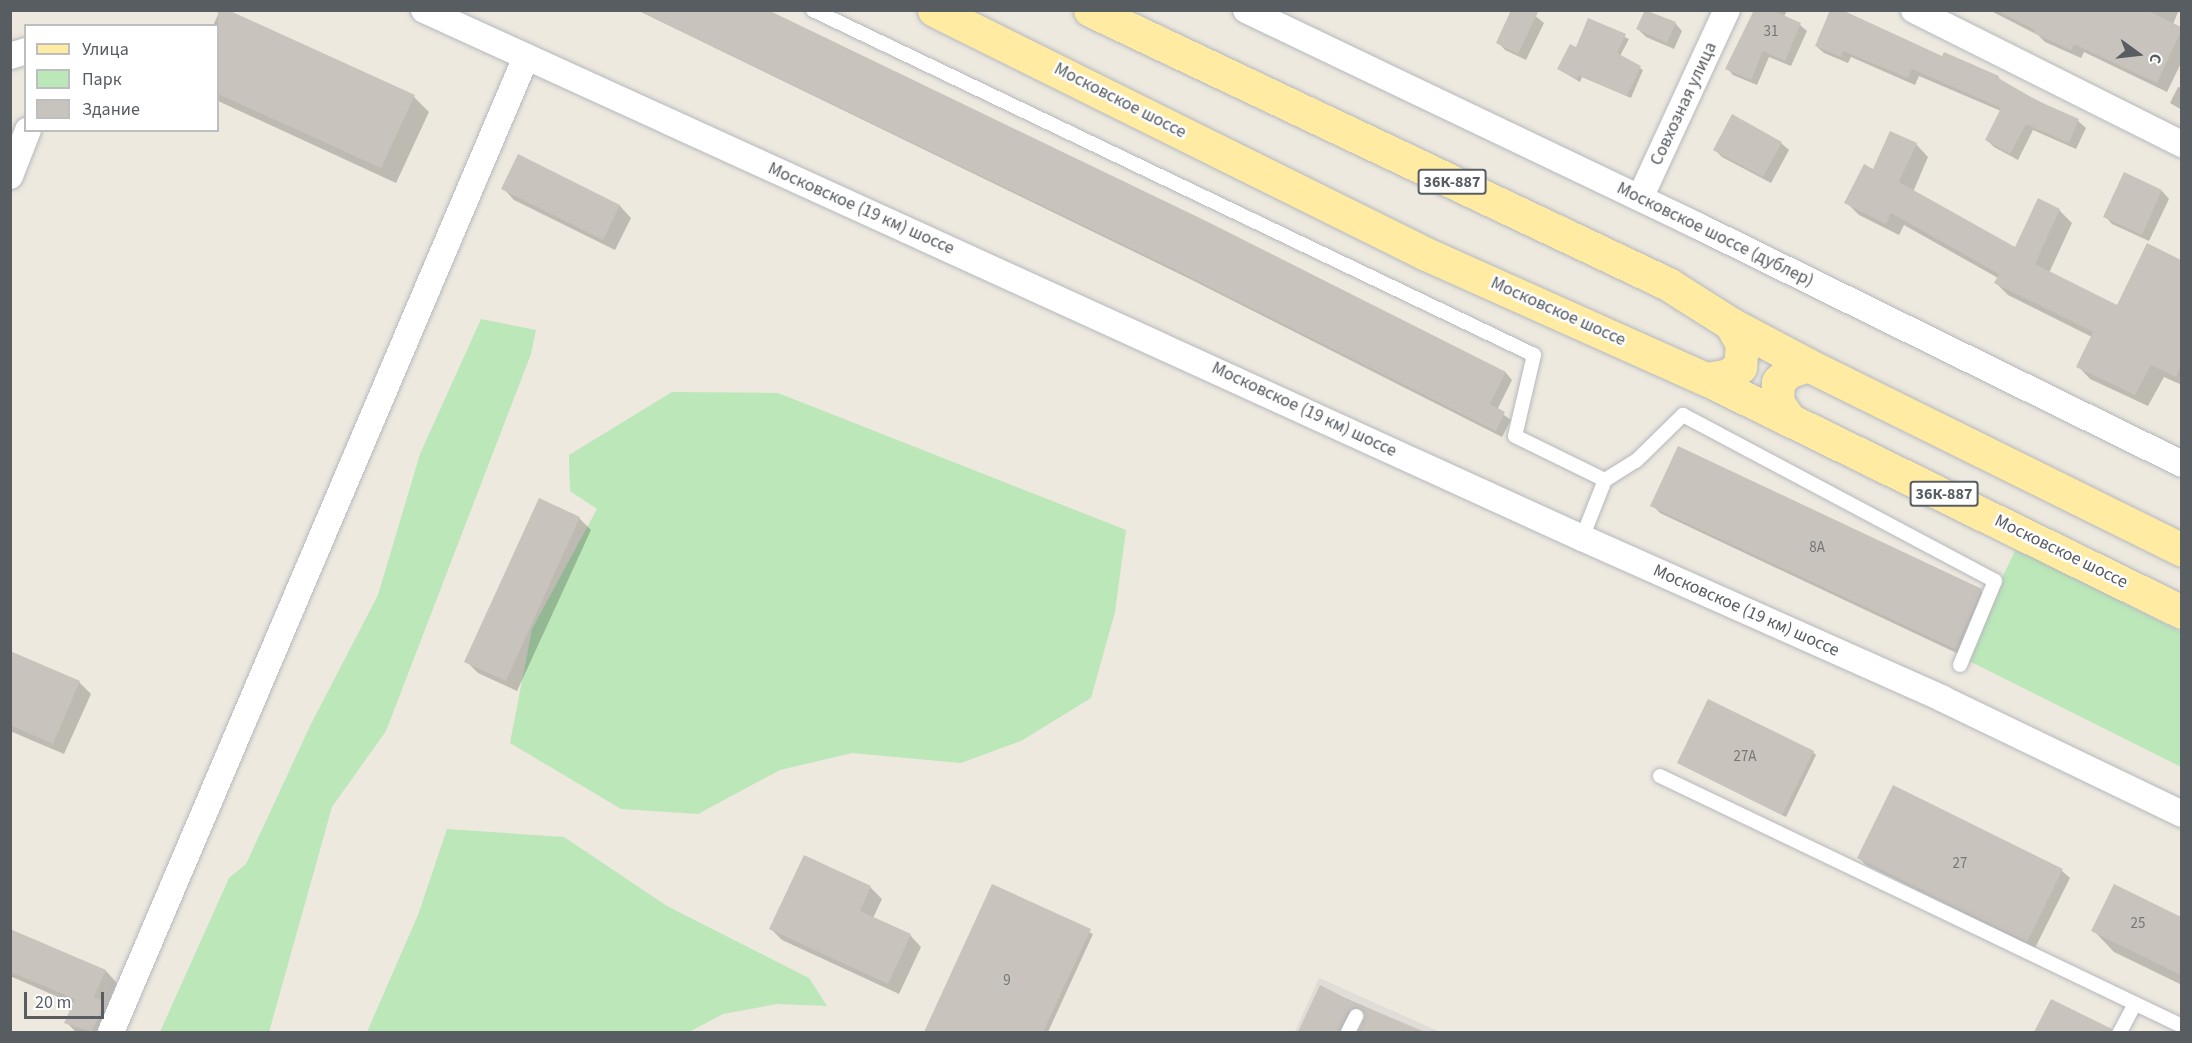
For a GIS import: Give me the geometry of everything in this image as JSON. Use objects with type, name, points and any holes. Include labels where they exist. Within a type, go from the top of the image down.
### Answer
[{"type":"main road","name":"Московское шоссе","points":[[934,10],[1426,254],[1789,418],[2181,612]]},
{"type":"main road","name":"36К-887","points":[[1090,10],[1668,284],[1731,324],[1808,365],[2181,550]]},
{"type":"main road","points":[[1706,379],[1726,376],[1740,367],[1742,344],[1731,324]]},
{"type":"main road","points":[[1789,418],[1777,402],[1778,382],[1788,372],[1808,365]]},
{"type":"street","name":"Московское (19 км) шоссе","points":[[424,10],[1582,538],[1943,699],[2181,813]]},
{"type":"street","name":"Московское шоссе (дублер)","points":[[1246,10],[1640,198],[2181,464]]},
{"type":"street","name":"Совхозная улица","points":[[1640,198],[1727,10]]},
{"type":"street","points":[[1914,10],[2181,144]]},
{"type":"street","points":[[111,1032],[526,57]]},
{"type":"street","points":[[10,176],[27,132]]},
{"type":"lane","points":[[813,10],[1534,355],[1515,436],[1605,480]]},
{"type":"lane","points":[[1582,538],[1605,480],[1636,461],[1683,415],[1995,581],[1960,665]]},
{"type":"lane","points":[[1660,776],[2181,1026]]},
{"type":"lane","points":[[2121,1032],[2135,1004]]},
{"type":"lane","points":[[1348,1032],[1356,1016]]},
{"type":"shaded area","points":[[1319,978],[1440,1032],[1295,1032]]},
{"type":"green space","points":[[481,319],[536,330],[531,354],[386,731],[332,807],[269,1032],[160,1032],[229,878],[246,864],[310,726],[378,595],[420,454]]},
{"type":"green space","points":[[672,392],[778,393],[1126,530],[1115,612],[1091,698],[1021,741],[961,763],[852,753],[780,770],[698,814],[621,809],[510,743],[532,629],[597,509],[570,491],[569,455]]},
{"type":"green space","points":[[2016,549],[2181,632],[2181,767],[1963,658]]},
{"type":"green space","points":[[447,829],[564,837],[667,906],[809,978],[827,1006],[777,1004],[723,1014],[689,1032],[367,1032],[418,915]]},
{"type":"building","points":[[218,10],[228,10],[415,95],[381,168],[219,94]]},
{"type":"building","points":[[638,10],[768,10],[1206,221],[1506,372],[1490,404],[1505,412],[1496,431],[1180,272]]},
{"type":"building","points":[[1511,10],[1539,10],[1518,54],[1496,43]]},
{"type":"building","points":[[1645,10],[1676,22],[1667,43],[1636,29]]},
{"type":"building","points":[[1754,10],[1772,10],[1801,23],[1785,61],[1763,51],[1751,80],[1725,69]]},
{"type":"building","points":[[1830,10],[1842,10],[1942,56],[1944,52],[1999,76],[1998,78],[2038,101],[2079,119],[2069,143],[2026,124],[2010,154],[1985,140],[2001,108],[1912,69],[1908,78],[1843,51],[1841,57],[1815,46]]},
{"type":"building","points":[[1996,10],[2147,10],[2181,27],[2181,31],[2157,83],[2074,44],[2071,50],[2034,33],[2035,30]]},
{"type":"building","points":[[1588,18],[1626,34],[1617,53],[1641,66],[1627,96],[1579,75],[1577,79],[1557,69],[1570,44],[1576,47]]},
{"type":"building","points":[[1732,114],[1782,142],[1763,177],[1713,150]]},
{"type":"building","points":[[1890,131],[1917,143],[1899,182],[2015,247],[2038,198],[2060,209],[2035,264],[2117,305],[2147,243],[2181,260],[2181,365],[2176,377],[2151,365],[2135,395],[2076,367],[2093,332],[1994,283],[1999,274],[1891,213],[1886,224],[1844,203],[1864,164],[1873,169]]},
{"type":"building","points":[[518,154],[620,205],[603,240],[501,189]]},
{"type":"building","points":[[2124,172],[2162,190],[2142,235],[2103,217]]},
{"type":"building","points":[[1678,446],[1982,589],[1955,649],[1650,506]]},
{"type":"building","points":[[539,498],[580,517],[506,681],[464,662]]},
{"type":"building","points":[[10,651],[80,681],[53,744],[10,725]]},
{"type":"building","points":[[1708,699],[1814,751],[1782,815],[1677,763]]},
{"type":"building","points":[[1893,785],[2063,869],[2027,942],[1857,858]]},
{"type":"building","points":[[804,855],[871,886],[860,911],[911,934],[888,984],[769,929]]},
{"type":"building","points":[[992,884],[1091,929],[1043,1032],[924,1032]]},
{"type":"building","points":[[2114,884],[2181,917],[2181,975],[2091,931]]},
{"type":"building","points":[[10,929],[106,970],[94,997],[105,1002],[92,1032],[64,1023],[75,999],[10,972]]},
{"type":"building","points":[[1320,985],[1349,1000],[1425,1032],[1358,1032],[1365,1015],[1356,1007],[1348,1012],[1339,1032],[1298,1032]]},
{"type":"building","points":[[2051,999],[2112,1029],[2111,1032],[2034,1032]]}]
